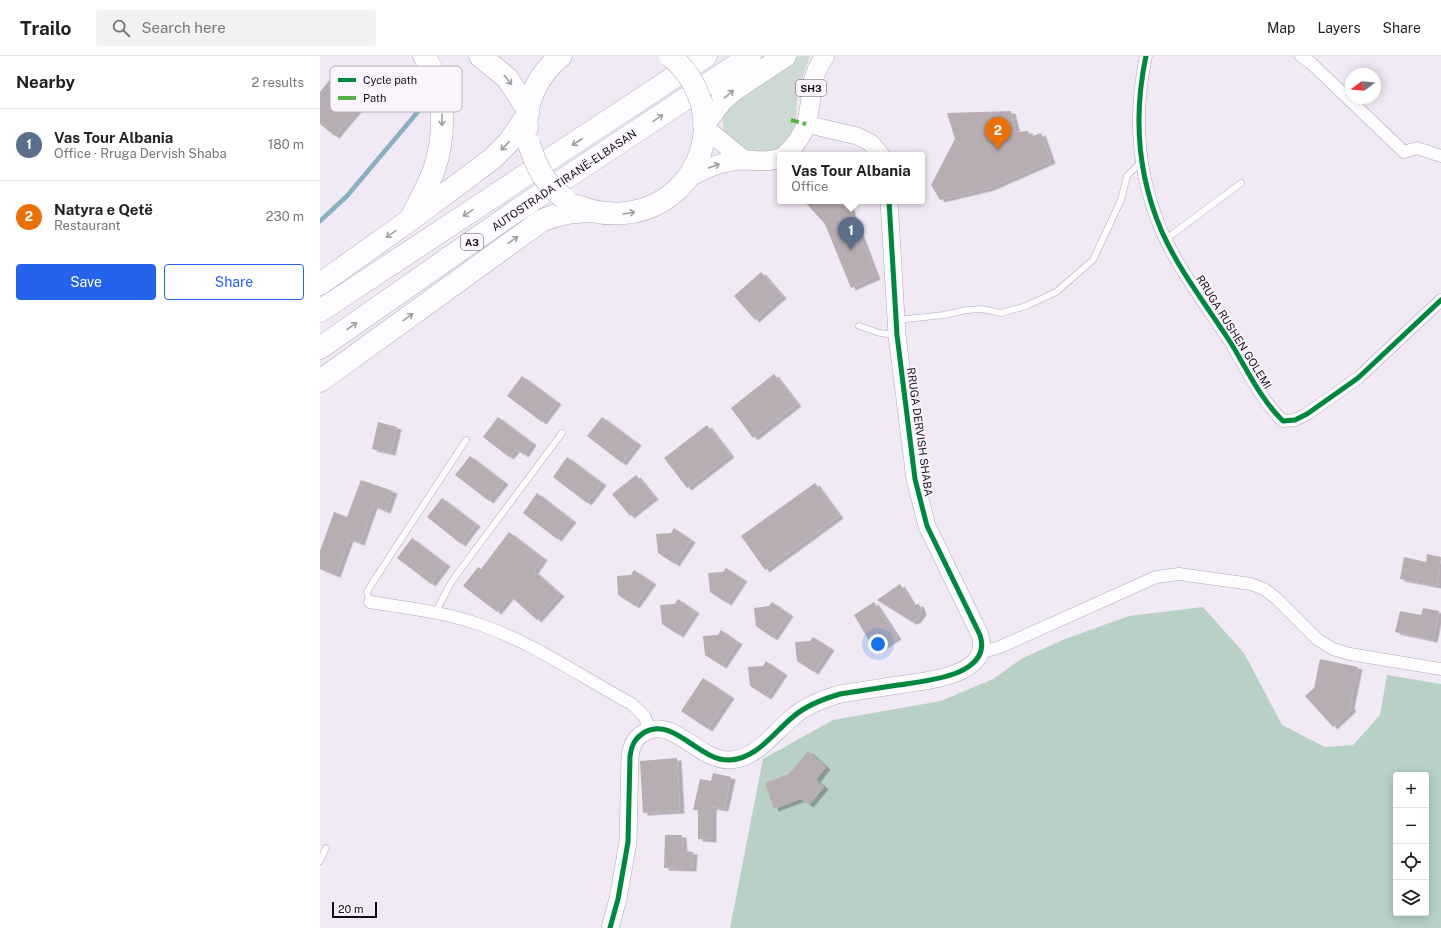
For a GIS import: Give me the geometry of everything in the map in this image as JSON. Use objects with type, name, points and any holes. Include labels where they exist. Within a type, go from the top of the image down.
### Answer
[{"type":"highway","points":[[424,56],[430,66]]},
{"type":"highway","points":[[480,56],[507,78],[528,112]]},
{"type":"highway","points":[[560,56],[551,64],[537,84],[528,112],[526,125],[529,144],[535,163],[544,179],[564,198],[573,204],[591,211],[610,215],[629,214],[647,209],[664,200],[679,188],[686,179],[701,151],[704,119],[693,82],[679,63],[670,56]]},
{"type":"highway","name":"A3","points":[[320,311],[706,56]]},
{"type":"highway","name":"AUTOSTRADA TIRANË-ELBASAN","points":[[320,348],[516,211],[750,56]]},
{"type":"highway","points":[[704,119],[732,91],[785,56]]},
{"type":"highway","points":[[410,220],[434,170],[440,142],[443,119],[442,112]]},
{"type":"highway","points":[[320,284],[410,220],[501,151],[509,142],[528,112]]},
{"type":"highway","points":[[320,381],[541,221],[554,215],[568,212],[591,211]]},
{"type":"main road","name":"SH3","points":[[789,152],[797,144],[806,124],[811,88],[818,66],[825,56]]},
{"type":"main road","points":[[704,119],[744,160]]},
{"type":"main road","points":[[686,179],[712,166],[727,162],[744,160],[758,162],[777,159]]},
{"type":"street","name":"RRUGA RUSHEN GOLEMI","points":[[1146,56],[1140,91],[1138,126],[1142,161],[1154,207],[1166,239],[1188,277],[1272,410],[1283,421],[1295,420],[1307,414],[1358,378],[1441,300]]},
{"type":"street","points":[[1301,56],[1404,152],[1417,148],[1441,156]]},
{"type":"street","points":[[806,124],[857,136],[871,143],[878,152]]},
{"type":"street","name":"RRUGA DERVISH SHABA","points":[[889,204],[897,328],[915,479],[923,513],[946,566],[980,635],[983,643],[982,652]]},
{"type":"street","points":[[610,928],[618,899],[628,842],[630,756],[632,744],[639,736],[658,727],[668,730],[718,760],[731,760],[753,752],[794,715],[824,699],[840,694],[946,678],[964,670],[975,661],[982,652],[1000,647],[1156,577],[1179,574],[1251,584],[1264,589],[1317,639],[1333,650],[1441,668]]},
{"type":"street","points":[[370,602],[435,613],[481,625],[521,641],[632,704],[645,717],[649,730]]},
{"type":"lane","points":[[859,326],[880,333],[974,310],[1001,313],[1026,306],[1056,292],[1093,260],[1122,200],[1127,176],[1142,161]]},
{"type":"lane","points":[[1166,239],[1241,184]]},
{"type":"lane","points":[[435,613],[452,580],[562,433]]},
{"type":"lane","points":[[370,602],[367,592],[372,582],[466,440]]},
{"type":"lane","points":[[320,861],[326,848]]},
{"type":"shaded area","points":[[798,56],[810,56],[798,95],[796,121],[792,136],[788,143],[782,148],[773,151],[758,152],[746,149],[724,132],[723,118],[726,110],[749,88]]},
{"type":"green space","points":[[1203,607],[1244,653],[1282,725],[1325,747],[1353,745],[1380,715],[1387,675],[1441,684],[1441,928],[730,928],[763,759],[833,720],[941,701],[993,679],[1021,659],[1065,639],[1129,616]]},
{"type":"building","points":[[330,80],[330,112],[355,112],[335,136],[320,124],[320,92]]},
{"type":"building","points":[[1011,111],[1016,132],[1028,131],[1030,137],[1041,133],[1051,161],[990,188],[940,200],[931,185],[955,139],[947,113]]},
{"type":"building","points":[[807,204],[848,204],[876,277],[851,288],[825,224]]},
{"type":"building","points":[[761,272],[782,296],[755,320],[734,296]]},
{"type":"building","points":[[774,374],[797,404],[753,438],[731,408]]},
{"type":"building","points":[[522,376],[557,402],[542,422],[507,396]]},
{"type":"building","points":[[498,417],[532,443],[524,455],[516,449],[509,457],[483,437]]},
{"type":"building","points":[[602,417],[637,443],[622,463],[587,436]]},
{"type":"building","points":[[378,422],[397,427],[391,453],[372,449]]},
{"type":"building","points":[[707,425],[730,455],[687,488],[664,458]]},
{"type":"building","points":[[470,456],[504,482],[489,501],[455,475]]},
{"type":"building","points":[[567,457],[602,483],[587,503],[553,477]]},
{"type":"building","points":[[636,475],[654,497],[630,516],[612,494]]},
{"type":"building","points":[[361,480],[393,491],[386,511],[373,506],[360,543],[349,539],[336,575],[320,569],[320,551],[334,512],[347,517]]},
{"type":"building","points":[[815,483],[839,516],[765,570],[741,536]]},
{"type":"building","points":[[537,493],[572,520],[557,539],[523,513]]},
{"type":"building","points":[[442,498],[476,524],[461,544],[427,517]]},
{"type":"building","points":[[674,528],[691,540],[675,564],[658,553],[656,534],[671,533]]},
{"type":"building","points":[[509,532],[543,558],[534,571],[560,594],[537,620],[510,596],[497,612],[463,586],[478,567],[481,569]]},
{"type":"building","points":[[412,538],[446,564],[431,584],[397,558]]},
{"type":"building","points":[[1427,554],[1441,557],[1437,586],[1400,579],[1404,557],[1426,562]]},
{"type":"building","points":[[726,568],[743,579],[727,603],[710,592],[708,573],[723,572]]},
{"type":"building","points":[[634,570],[652,582],[635,606],[618,595],[617,576],[631,575]]},
{"type":"building","points":[[900,584],[913,605],[919,604],[922,612],[917,620],[912,622],[877,600]]},
{"type":"building","points":[[678,599],[695,611],[679,635],[662,624],[660,605],[675,604]]},
{"type":"building","points":[[772,602],[789,614],[773,638],[756,626],[754,608],[769,606]]},
{"type":"building","points":[[874,602],[897,637],[875,651],[854,615]]},
{"type":"building","points":[[1423,608],[1439,611],[1433,640],[1395,632],[1400,611],[1421,615]]},
{"type":"building","points":[[721,630],[738,642],[722,666],[705,655],[703,636],[718,635]]},
{"type":"building","points":[[813,637],[830,648],[814,672],[797,661],[795,642],[810,641]]},
{"type":"building","points":[[1320,659],[1358,667],[1350,706],[1352,709],[1333,727],[1305,696],[1314,688]]},
{"type":"building","points":[[766,661],[783,673],[767,697],[750,686],[748,667],[763,666]]},
{"type":"building","points":[[703,678],[730,696],[708,729],[681,711]]},
{"type":"building","points":[[808,751],[826,767],[816,780],[824,787],[809,805],[801,799],[774,809],[765,783],[789,774]]},
{"type":"building","points":[[677,758],[680,811],[643,813],[640,761]]},
{"type":"building","points":[[713,773],[731,777],[724,809],[712,807],[712,840],[698,839],[698,810],[693,810],[700,779],[711,781]]},
{"type":"building","points":[[665,835],[682,835],[683,851],[693,852],[692,869],[664,868]]},
{"type":"waterway","points":[[320,221],[347,196],[418,112]]},
{"type":"marked path","points":[[791,120],[806,124]]},
{"type":"cycle path","points":[[1146,56],[1140,101],[1140,145],[1147,189],[1162,232],[1176,260],[1229,340],[1260,393],[1283,421],[1295,420],[1307,414],[1358,378],[1441,300]]},
{"type":"cycle path","points":[[610,928],[618,899],[628,842],[630,756],[634,742],[642,734],[655,729],[666,730],[676,734],[708,754],[719,759],[730,760],[740,758],[749,755],[765,743],[787,722],[804,709],[827,698],[840,694],[924,681],[954,674],[967,668],[976,660],[981,649],[980,635],[927,526],[915,479],[897,335],[889,204]]},
{"type":"place","name":"Natyra e Qetë","points":[[998,150]]},
{"type":"place","name":"Vas Tour Albania","points":[[851,250]]}]
